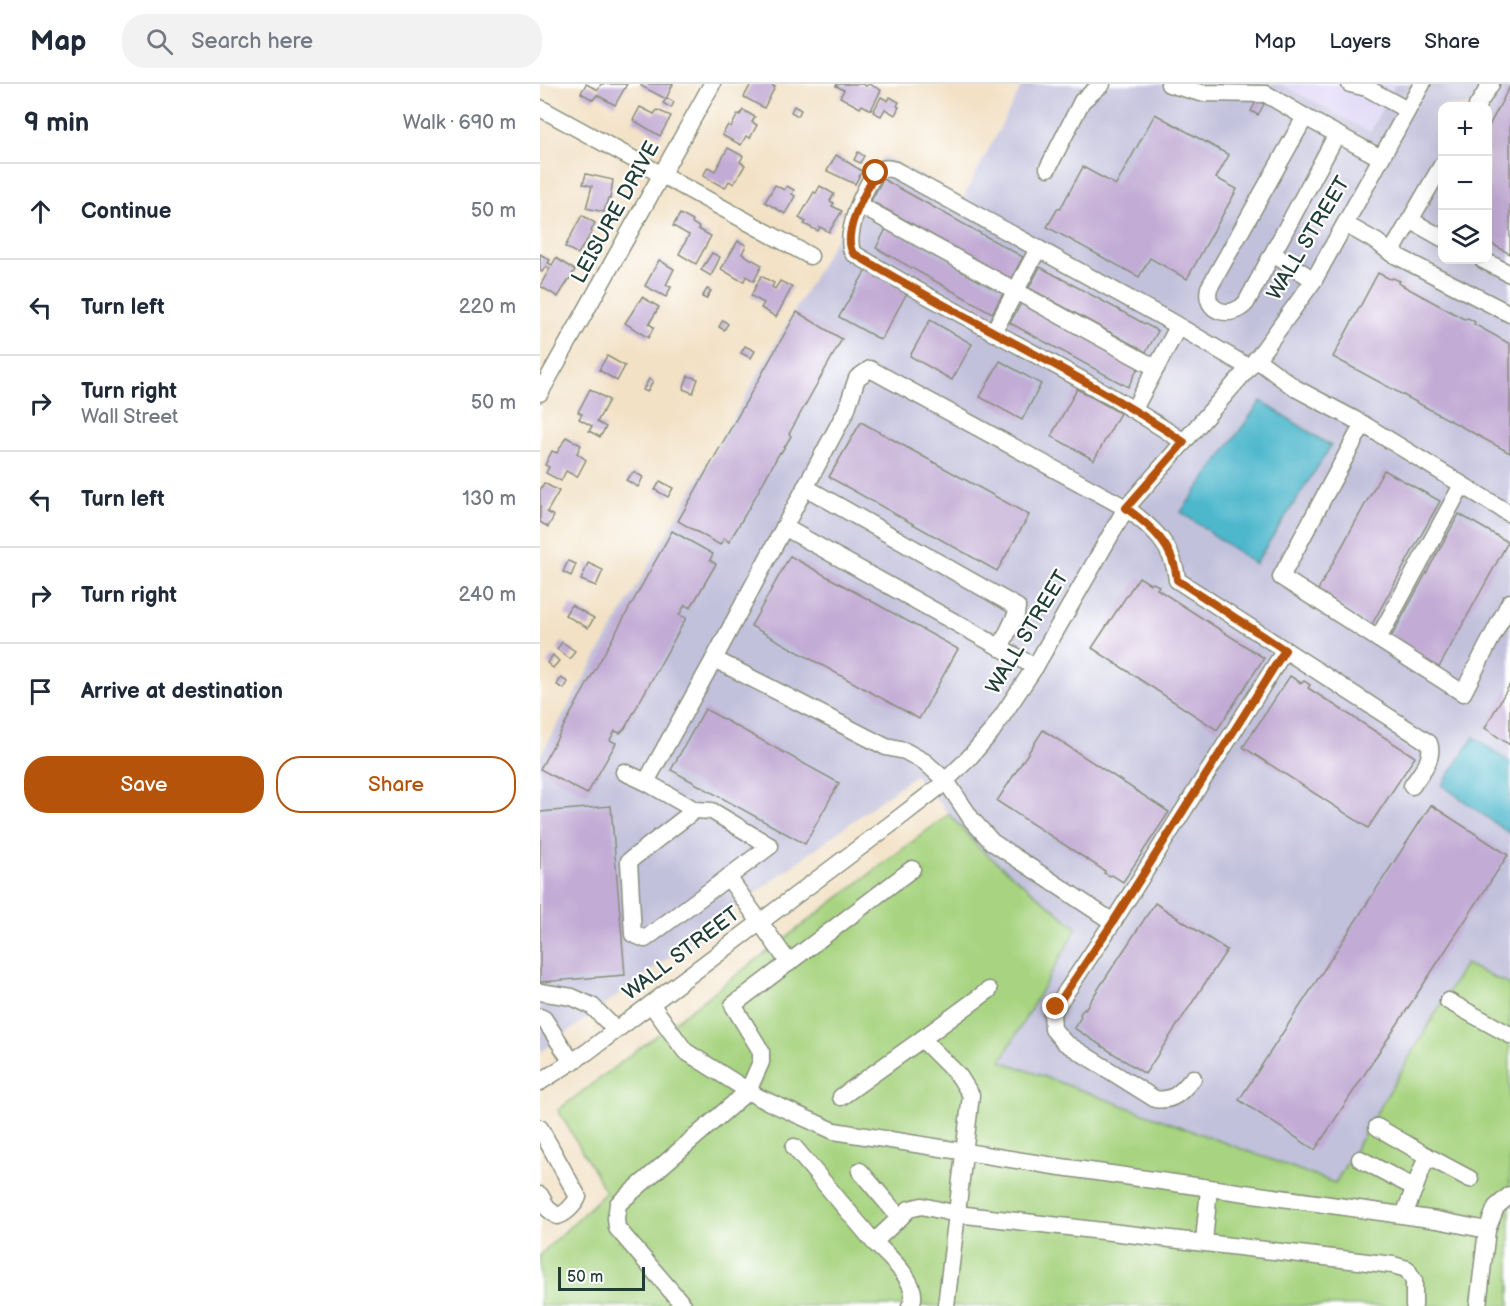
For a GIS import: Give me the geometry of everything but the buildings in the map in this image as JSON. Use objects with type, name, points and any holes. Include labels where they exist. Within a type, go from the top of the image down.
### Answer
[{"type":"street","name":"LEISURE DRIVE","points":[[540,393],[712,84]]},
{"type":"street","points":[[1048,168],[1082,101],[1102,84]]},
{"type":"street","points":[[1169,84],[1201,93],[1266,94],[1381,158]]},
{"type":"street","points":[[1350,84],[1367,88],[1407,110]]},
{"type":"street","name":"WALL STREET","points":[[540,1082],[572,1062],[759,923],[946,781],[968,759],[992,731],[1035,667],[1126,508],[1252,363],[1314,280],[1422,84]]},
{"type":"street","points":[[1480,102],[1491,84]]},
{"type":"street","points":[[540,108],[810,256]]},
{"type":"street","points":[[1305,117],[1209,288],[1209,302],[1223,312],[1229,313],[1241,309],[1337,134]]},
{"type":"street","points":[[1184,442],[1134,409],[993,333],[853,253],[850,248],[850,239],[859,205],[876,173],[882,169],[895,170],[1178,327],[1252,363],[1363,424],[1510,514]]},
{"type":"street","points":[[1391,254],[1438,173]]},
{"type":"street","points":[[859,205],[1156,368]]},
{"type":"street","points":[[1410,220],[1438,235]]},
{"type":"street","points":[[1345,224],[1377,242],[1391,254],[1510,314]]},
{"type":"street","points":[[993,333],[1038,249]]},
{"type":"street","points":[[1273,254],[1314,280]]},
{"type":"street","points":[[1491,264],[1510,274]]},
{"type":"street","points":[[1134,409],[1178,327]]},
{"type":"street","points":[[646,782],[846,411],[857,378],[870,369],[1126,508],[1151,526],[1176,564],[1177,580],[1429,743],[1432,750],[1431,756],[1412,786]]},
{"type":"street","points":[[1363,424],[1281,577],[1463,693],[1510,602]]},
{"type":"street","points":[[1378,639],[1462,485]]},
{"type":"street","points":[[806,487],[1017,607],[1016,615],[1000,648]]},
{"type":"street","points":[[784,527],[1035,667]]},
{"type":"street","points":[[1193,1078],[1174,1098],[1155,1099],[1064,1042],[1053,1029],[1051,1021],[1056,1007],[1113,922],[1285,650]]},
{"type":"street","points":[[714,659],[886,747],[905,751],[926,762],[946,781],[972,820],[992,842],[1113,922]]},
{"type":"street","points":[[624,772],[695,810],[712,811],[770,846],[645,939],[633,934],[629,861],[695,810]]},
{"type":"street","points":[[684,1306],[617,1228],[618,1204],[748,1091],[761,1062],[761,1051],[733,1005],[912,869]]},
{"type":"street","points":[[728,877],[789,963]]},
{"type":"street","points":[[842,1097],[989,990]]},
{"type":"street","points":[[540,992],[572,997],[592,1006],[616,1030]]},
{"type":"street","points":[[1448,1001],[1510,1035]]},
{"type":"street","points":[[651,1004],[684,1051],[758,1097],[834,1131],[1404,1215],[1487,1230]]},
{"type":"street","points":[[540,1017],[544,1019],[572,1062]]},
{"type":"street","points":[[922,1039],[959,1076],[971,1095],[946,1306]]},
{"type":"street","points":[[540,1127],[578,1197],[561,1215],[557,1216],[548,1209],[540,1195]]},
{"type":"street","points":[[1377,1127],[1470,1179]]},
{"type":"street","points":[[794,1147],[874,1242],[908,1277],[912,1289],[910,1306]]},
{"type":"street","points":[[1404,1215],[1427,1156]]},
{"type":"street","points":[[1360,1159],[1415,1188]]},
{"type":"street","points":[[860,1171],[900,1218]]},
{"type":"street","points":[[1204,1242],[1209,1188]]},
{"type":"street","points":[[1478,1306],[1487,1230],[1496,1207],[1510,1195]]},
{"type":"street","points":[[874,1242],[909,1209],[922,1206],[957,1214],[1393,1264],[1407,1269],[1414,1281],[1414,1306]]},
{"type":"shaded area","points":[[1023,84],[1281,84],[1370,132],[1395,84],[1510,84],[1510,985],[1465,964],[1336,1183],[996,1131],[1000,1061],[1077,928],[978,847],[915,775],[540,1053],[540,756],[883,156],[963,198]]},
{"type":"shaded area","points":[[1281,84],[1395,84],[1370,132]]},
{"type":"green space","points":[[949,814],[978,847],[1077,928],[1001,1061],[1335,1183],[1465,964],[1510,985],[1510,1306],[540,1306],[540,1255],[606,1192],[558,1110]]},
{"type":"water","points":[[1261,401],[1331,446],[1255,564],[1181,512]]},
{"type":"water","points":[[1474,737],[1510,763],[1510,834],[1442,785]]},
{"type":"route","points":[[876,173],[854,220],[850,239],[850,248],[853,253],[1134,409],[1184,442],[1126,508],[1151,526],[1170,552],[1176,564],[1177,580],[1285,650],[1113,922],[1056,1007]]}]
